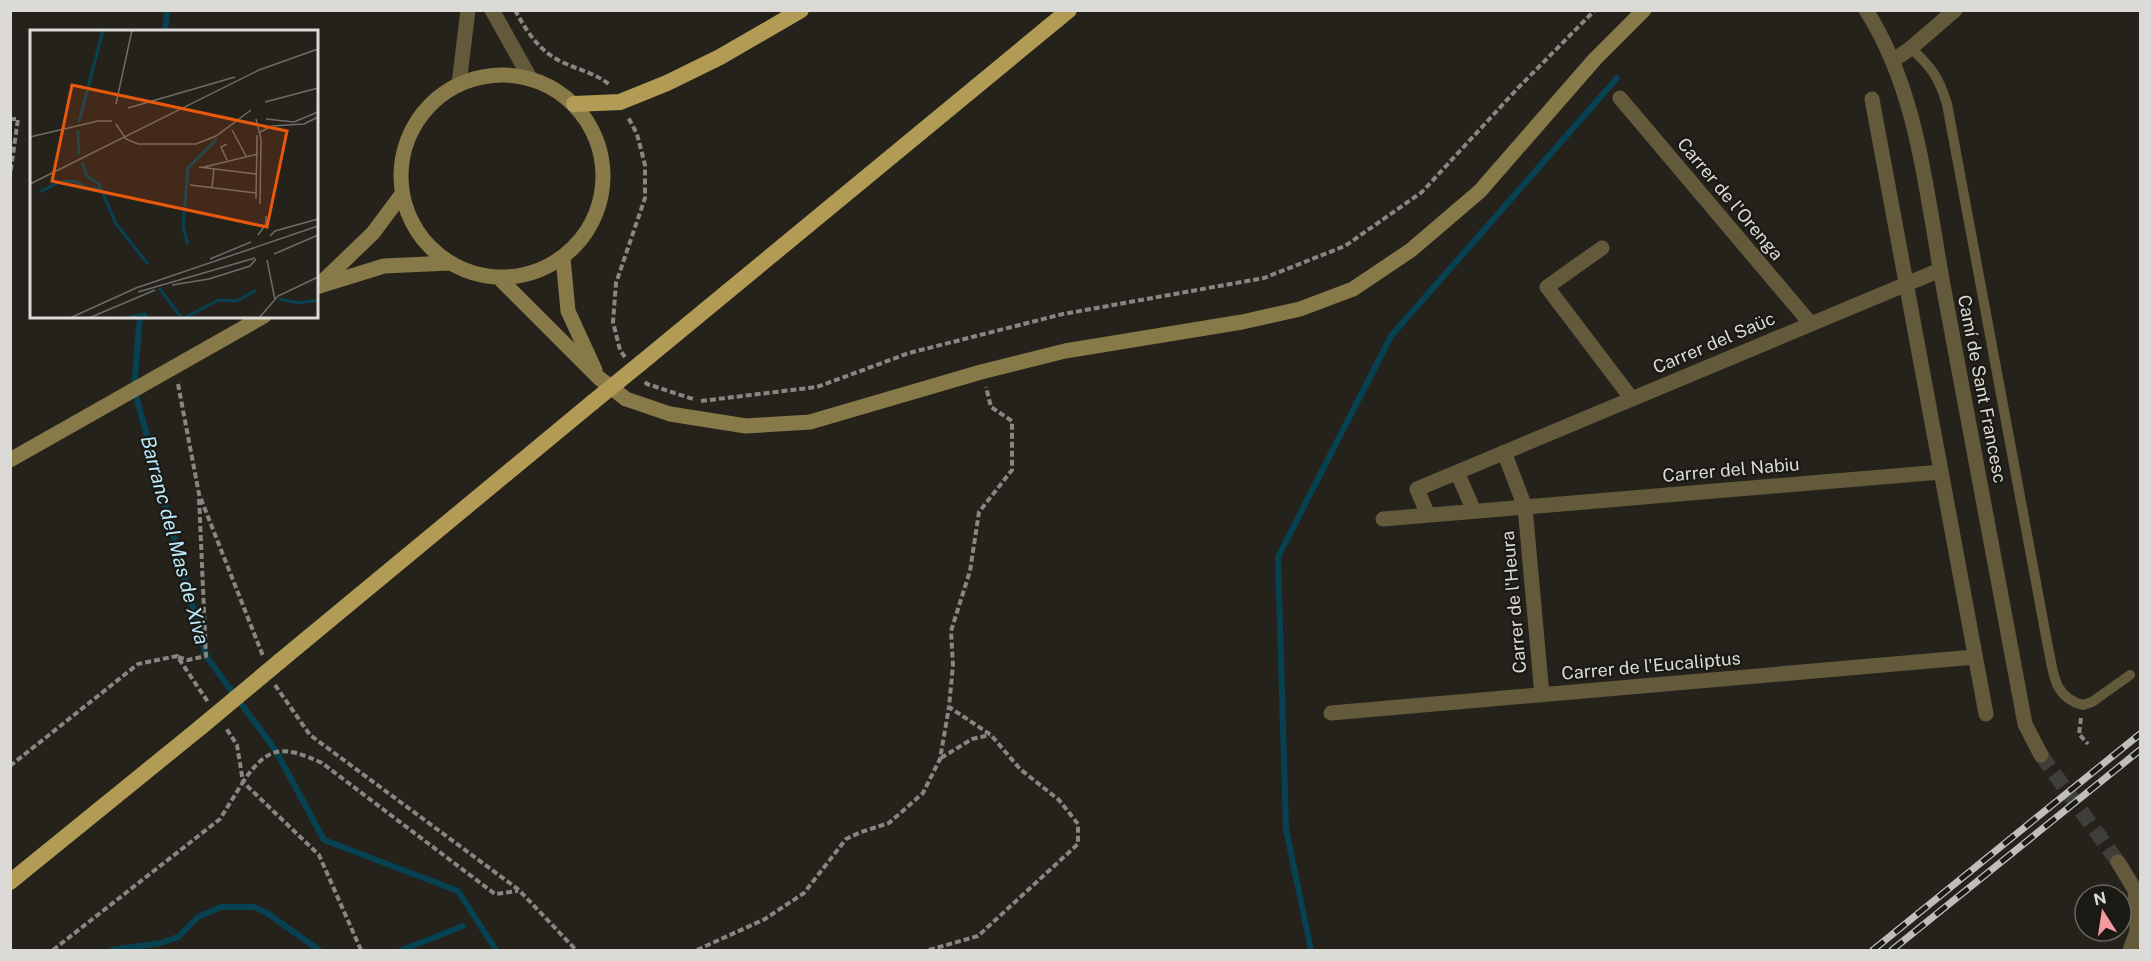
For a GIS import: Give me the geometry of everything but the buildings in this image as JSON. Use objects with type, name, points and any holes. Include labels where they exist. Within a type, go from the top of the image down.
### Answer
[{"type":"highway","points":[[574,104],[620,102],[720,57],[801,10]]},
{"type":"highway","points":[[10,882],[1069,10]]},
{"type":"main road","points":[[498,277],[599,378],[627,399],[670,414],[746,426],[810,422],[981,372],[1065,351],[1242,322],[1291,311],[1353,289],[1411,250],[1480,191],[1595,59],[1644,10]]},
{"type":"main road","points":[[506,75],[530,78],[554,88],[574,104],[594,133],[604,166],[601,201],[587,232],[562,258],[532,273],[498,277],[473,273],[450,263],[428,245],[411,222],[402,194],[402,161],[412,129],[432,103],[459,84],[482,76],[506,75]]},
{"type":"main road","points":[[318,285],[373,233],[402,194]]},
{"type":"main road","points":[[562,258],[568,311],[599,378]]},
{"type":"main road","points":[[318,286],[384,266],[450,263]]},
{"type":"main road","points":[[10,460],[260,318]]},
{"type":"street","points":[[459,84],[468,10]]},
{"type":"street","points":[[492,10],[530,78]]},
{"type":"street","name":"Camí de Sant Francesc","points":[[1866,10],[1879,31],[1892,60],[1922,164],[2025,724],[2041,755]]},
{"type":"street","name":"Camí de Sant Francesc","points":[[1879,10],[1879,31]]},
{"type":"street","points":[[1892,60],[1911,48],[1955,10]]},
{"type":"street","name":"Carrer de l'Orenga","points":[[1620,98],[1811,324]]},
{"type":"street","points":[[1872,99],[1986,714]]},
{"type":"street","points":[[1602,248],[1547,287],[1632,399]]},
{"type":"street","name":"Carrer del Saüc","points":[[1428,515],[1417,489],[1940,270]]},
{"type":"street","name":"Carrer de l'Heura","points":[[1504,452],[1525,507],[1542,694]]},
{"type":"street","points":[[1457,472],[1474,511]]},
{"type":"street","name":"Carrer del Nabiu","points":[[1383,519],[1941,472]]},
{"type":"street","name":"Carrer de l'Eucaliptus","points":[[1330,713],[1975,657]]},
{"type":"street","points":[[2118,862],[2135,891],[2137,931],[2130,951]]},
{"type":"lane","points":[[1911,48],[1933,70],[1941,83],[1947,104],[2059,691],[2065,698],[2083,705],[2092,702],[2130,675]]},
{"type":"path","points":[[515,10],[531,39],[561,62],[599,76],[612,87],[637,134],[645,165],[645,198],[616,283],[613,322],[620,350],[636,366],[647,384],[698,401],[817,387],[909,353],[1063,314],[1264,278],[1345,246],[1422,192],[1518,88],[1595,10]]},
{"type":"path","points":[[10,119],[18,119],[10,176]]},
{"type":"path","points":[[10,766],[138,664],[177,656],[188,660],[206,656],[199,494],[172,368]]},
{"type":"path","points":[[697,951],[765,919],[804,893],[846,839],[889,823],[923,793],[940,759],[953,665],[951,631],[970,571],[979,512],[1012,470],[1012,421],[991,407],[981,372]]},
{"type":"path","points":[[199,494],[274,664]]},
{"type":"path","points":[[177,656],[211,706]]},
{"type":"path","points":[[272,677],[276,688],[310,735],[519,890],[576,951]]},
{"type":"path","points":[[2083,705],[2079,732],[2088,744]]},
{"type":"path","points":[[929,951],[978,936],[1078,844],[1078,824],[1059,800],[1020,769],[991,735],[949,707]]},
{"type":"path","points":[[224,726],[237,746],[243,782],[319,855],[362,951]]},
{"type":"path","points":[[940,759],[972,739],[991,735]]},
{"type":"path","points":[[53,951],[220,819],[256,764],[276,751],[297,751],[322,763],[495,894],[519,890]]},
{"type":"waterway","name":"Barranc del Mas de Xiva","points":[[165,30],[167,10]]},
{"type":"waterway","points":[[1311,950],[1286,829],[1278,557],[1391,336],[1617,78]]},
{"type":"waterway","name":"Barranc del Mas de Xiva","points":[[140,318],[134,388],[206,656],[276,751],[324,840],[458,891],[496,950]]},
{"type":"waterway","points":[[112,950],[161,943],[178,937],[198,917],[221,907],[254,907],[267,913],[319,950]]},
{"type":"waterway","points":[[402,950],[463,926]]},
{"type":"tunnel","points":[[2041,755],[2118,862]]},
{"type":"railway","points":[[1873,950],[2140,734]]},
{"type":"railway","points":[[1892,950],[2140,750]]}]
